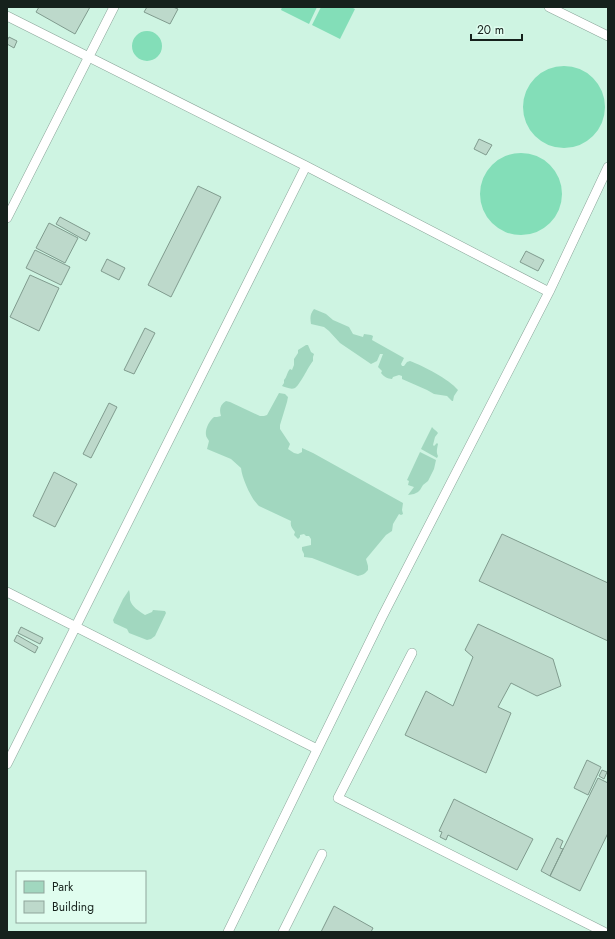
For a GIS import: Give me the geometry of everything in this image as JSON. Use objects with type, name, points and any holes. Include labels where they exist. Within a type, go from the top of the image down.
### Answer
[{"type":"lane","points":[[7,218],[114,7]]},
{"type":"lane","points":[[549,7],[608,36]]},
{"type":"lane","points":[[7,16],[306,166],[549,292]]},
{"type":"lane","points":[[7,764],[306,166]]},
{"type":"lane","points":[[228,932],[382,617],[549,292],[608,167]]},
{"type":"lane","points":[[7,592],[317,749]]},
{"type":"lane","points":[[412,653],[338,798],[604,932]]},
{"type":"lane","points":[[283,932],[322,854]]},
{"type":"shaded area","points":[[7,7],[608,7],[608,932],[7,932]]},
{"type":"shaded area","points":[[282,7],[317,7],[309,24],[281,10]]},
{"type":"shaded area","points":[[321,7],[351,7],[355,9],[340,39],[312,25]]},
{"type":"shaded area","points":[[147,31],[158,35],[162,46],[158,57],[147,61],[136,57],[132,46],[136,35]]},
{"type":"shaded area","points":[[564,66],[580,69],[593,78],[602,91],[605,107],[602,123],[593,136],[580,145],[564,148],[548,145],[535,136],[526,123],[523,107],[526,91],[535,78],[548,69]]},
{"type":"shaded area","points":[[521,153],[537,156],[550,165],[559,178],[562,194],[559,210],[550,223],[537,232],[521,235],[505,232],[492,223],[483,210],[480,194],[483,178],[492,165],[505,156]]},
{"type":"green space","points":[[314,309],[349,327],[353,334],[363,337],[364,334],[373,336],[372,340],[404,358],[401,364],[402,366],[410,361],[429,369],[442,377],[458,390],[453,401],[447,396],[434,394],[402,379],[402,376],[399,375],[393,377],[392,379],[384,376],[378,367],[383,354],[380,354],[377,361],[371,364],[340,343],[324,327],[311,324],[310,320]]},
{"type":"green space","points":[[308,345],[311,352],[314,354],[313,361],[295,388],[290,389],[282,386],[289,370],[292,370],[294,359],[298,353],[298,350]]},
{"type":"green space","points":[[279,393],[285,394],[288,397],[280,429],[290,444],[288,449],[298,454],[302,452],[302,448],[313,453],[403,503],[403,514],[399,514],[393,524],[392,531],[386,535],[366,559],[368,570],[362,575],[358,576],[312,558],[304,557],[302,547],[311,545],[311,539],[309,536],[304,534],[300,535],[298,539],[294,535],[295,532],[291,526],[291,521],[259,506],[247,488],[241,468],[231,459],[207,449],[209,441],[206,436],[207,428],[210,421],[214,417],[221,416],[220,407],[226,401],[260,416],[264,416],[267,415]]},
{"type":"green space","points":[[432,427],[438,433],[435,437],[433,445],[438,444],[437,458],[421,449]]},
{"type":"green space","points":[[420,452],[436,460],[434,469],[428,481],[418,492],[408,495],[414,487],[408,485],[409,481],[407,480]]},
{"type":"green space","points":[[129,590],[132,605],[145,615],[153,610],[165,611],[166,613],[155,636],[151,639],[147,640],[129,633],[127,629],[114,623],[113,620]]},
{"type":"building","points":[[39,7],[90,7],[75,34],[36,12]]},
{"type":"building","points":[[147,7],[173,7],[178,9],[170,24],[144,12]]},
{"type":"building","points":[[9,37],[17,41],[14,48],[7,44]]},
{"type":"building","points":[[479,139],[492,145],[486,155],[474,149]]},
{"type":"building","points":[[198,186],[221,197],[171,297],[148,285]]},
{"type":"building","points":[[60,217],[90,233],[86,241],[56,224]]},
{"type":"building","points":[[49,223],[78,238],[65,263],[36,248]]},
{"type":"building","points":[[35,250],[70,267],[61,285],[26,268]]},
{"type":"building","points":[[526,251],[544,260],[538,271],[520,262]]},
{"type":"building","points":[[107,259],[125,268],[119,280],[101,271]]},
{"type":"building","points":[[30,275],[59,288],[39,331],[10,317]]},
{"type":"building","points":[[145,328],[155,333],[134,374],[124,370]]},
{"type":"building","points":[[109,403],[117,407],[91,458],[83,454]]},
{"type":"building","points":[[54,472],[77,484],[55,527],[33,516]]},
{"type":"building","points":[[502,534],[608,583],[608,641],[479,581]]},
{"type":"building","points":[[478,624],[553,659],[561,686],[537,696],[511,683],[498,707],[511,713],[486,773],[405,735],[426,691],[453,706],[473,657],[465,650]]},
{"type":"building","points":[[21,627],[43,638],[40,644],[18,633]]},
{"type":"building","points":[[17,635],[38,647],[35,653],[14,641]]},
{"type":"building","points":[[587,760],[601,767],[588,795],[574,788]]},
{"type":"building","points":[[602,770],[607,772],[604,779],[599,776]]},
{"type":"building","points":[[598,778],[608,783],[608,833],[580,891],[550,876]]},
{"type":"building","points":[[454,799],[533,839],[517,870],[448,835],[446,840],[440,837],[442,832],[439,831]]},
{"type":"building","points":[[557,838],[563,841],[560,848],[563,849],[550,876],[541,871]]},
{"type":"building","points":[[334,906],[373,928],[371,932],[321,932]]}]
